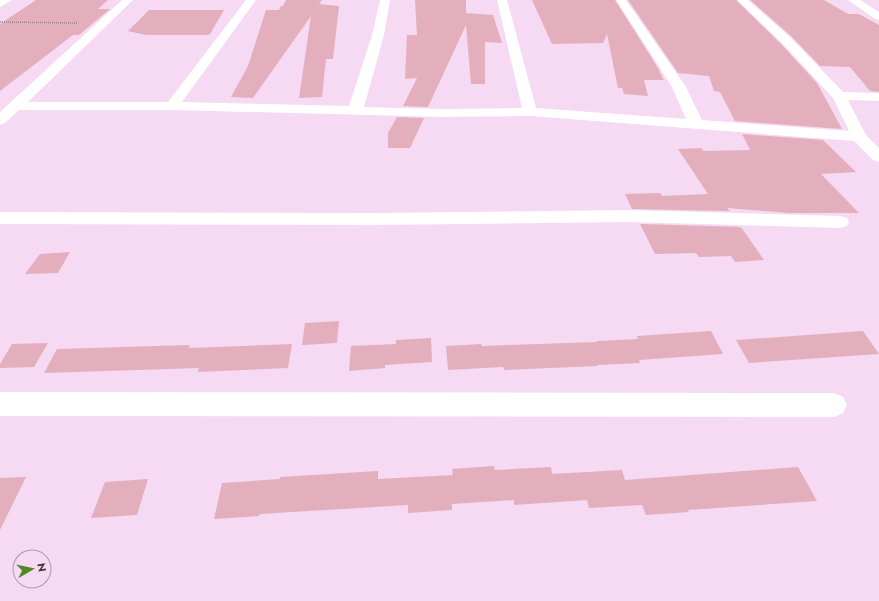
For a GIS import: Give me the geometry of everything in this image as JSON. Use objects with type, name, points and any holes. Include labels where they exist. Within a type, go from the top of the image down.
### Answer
[{"type":"street","points":[[0,4],[7,0]]},
{"type":"street","points":[[0,120],[128,0]]},
{"type":"street","points":[[172,106],[251,0]]},
{"type":"street","points":[[355,111],[378,35],[386,0]]},
{"type":"street","points":[[502,0],[530,112]]},
{"type":"street","points":[[621,0],[679,87],[696,124]]},
{"type":"street","points":[[742,0],[786,40],[839,96],[859,137],[879,157]]},
{"type":"street","points":[[853,0],[879,17]]},
{"type":"street","points":[[839,96],[879,97]]},
{"type":"street","points":[[14,106],[172,106],[443,113],[530,112],[859,137]]},
{"type":"street","points":[[0,218],[374,219],[626,216],[840,222]]},
{"type":"street","points":[[0,404],[834,406]]},
{"type":"path","points":[[0,22],[103,23]]},
{"type":"building","points":[[36,0],[108,0],[98,9],[110,9],[79,35],[73,35],[0,91],[0,24]]},
{"type":"building","points":[[286,0],[322,0],[319,4],[339,6],[333,59],[326,59],[322,97],[299,98],[311,16],[253,98],[231,97],[248,66],[266,10],[279,10]]},
{"type":"building","points":[[415,0],[466,0],[466,13],[493,15],[502,43],[485,42],[485,84],[471,84],[466,25],[428,107],[403,106],[417,78],[405,79],[407,35],[417,35]]},
{"type":"building","points":[[532,0],[615,0],[660,71],[664,80],[644,80],[648,96],[624,94],[622,88],[618,88],[607,34],[603,43],[552,44]]},
{"type":"building","points":[[628,0],[736,0],[781,44],[817,83],[842,129],[735,121],[720,92],[714,91],[709,76],[678,73]]},
{"type":"building","points":[[750,0],[824,0],[848,14],[859,14],[879,25],[879,92],[870,91],[850,67],[820,66],[791,36]]},
{"type":"building","points":[[149,10],[224,10],[208,35],[146,35],[128,31]]},
{"type":"building","points":[[397,117],[424,118],[410,148],[388,148],[388,133]]},
{"type":"building","points":[[742,134],[823,140],[856,172],[821,174],[859,213],[788,213],[727,208],[730,211],[632,209],[625,194],[660,193],[662,196],[708,194],[678,149],[701,148],[704,151],[750,150]]},
{"type":"building","points":[[640,224],[741,227],[764,260],[735,262],[731,256],[699,257],[696,253],[655,254]]},
{"type":"building","points":[[70,252],[58,273],[25,274],[40,254]]},
{"type":"building","points":[[339,321],[337,343],[302,345],[305,323]]},
{"type":"building","points":[[711,331],[723,354],[639,360],[640,363],[597,365],[598,366],[504,370],[503,367],[448,370],[446,346],[597,342],[638,339],[637,336]]},
{"type":"building","points":[[863,331],[879,354],[749,363],[736,340]]},
{"type":"building","points":[[431,338],[432,362],[385,365],[385,368],[349,371],[351,346],[396,344],[396,340]]},
{"type":"building","points":[[48,343],[34,367],[0,368],[0,364],[12,344]]},
{"type":"building","points":[[292,344],[288,368],[198,372],[199,368],[44,373],[57,349],[190,345],[189,348]]},
{"type":"building","points":[[494,466],[495,470],[551,467],[552,474],[622,470],[625,480],[798,467],[817,501],[688,510],[689,512],[646,515],[642,505],[589,508],[587,500],[514,505],[514,500],[452,504],[452,510],[408,513],[408,505],[260,514],[259,516],[214,519],[222,483],[280,479],[280,477],[378,471],[378,479],[453,475],[452,469]]},
{"type":"building","points":[[26,477],[0,530],[0,478]]},
{"type":"building","points":[[148,479],[137,515],[91,518],[105,482]]}]
